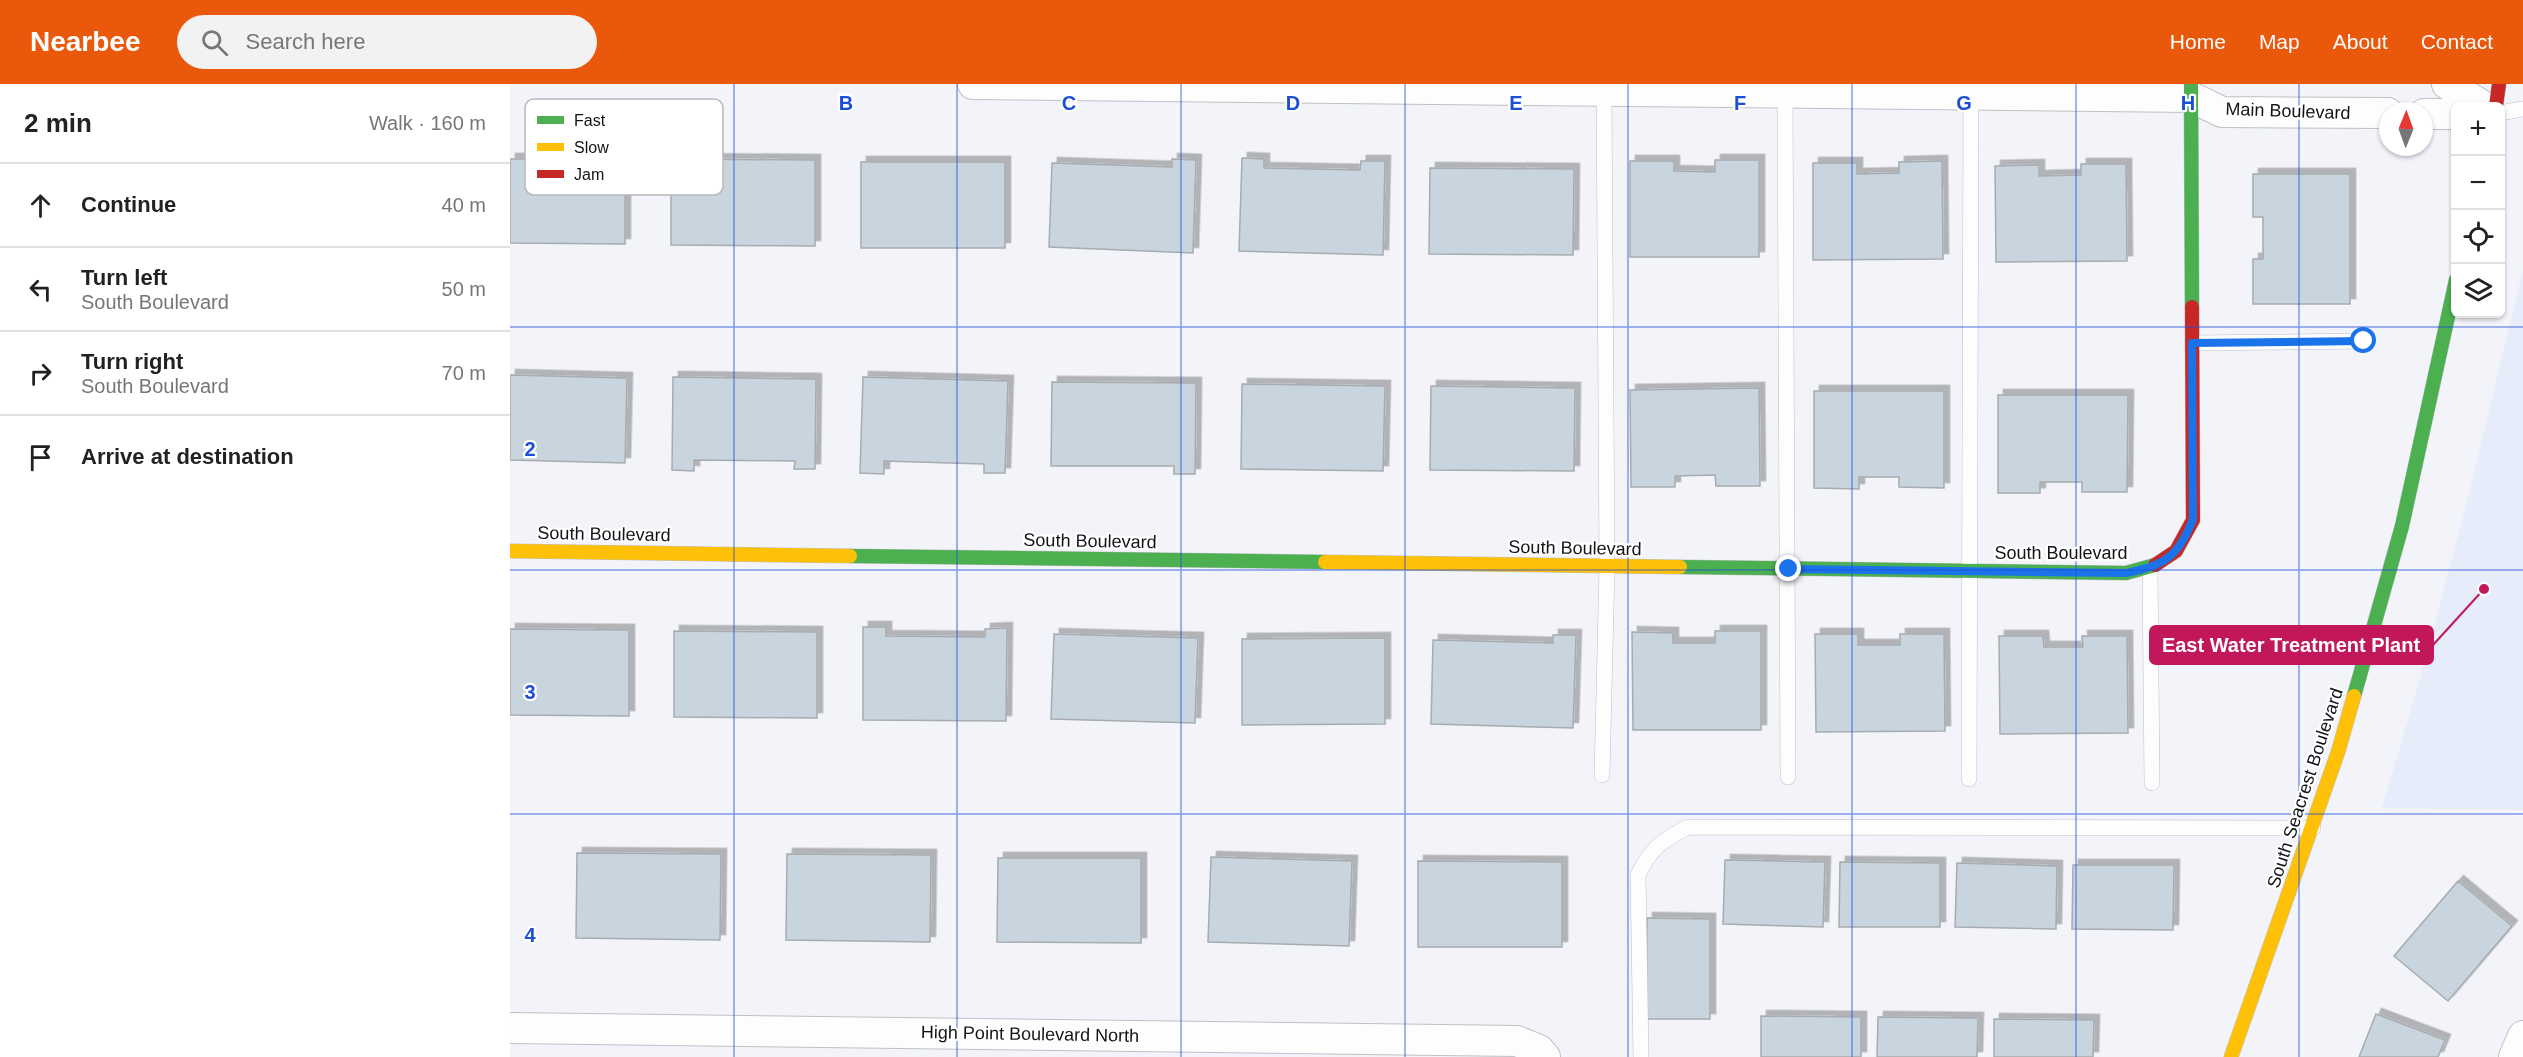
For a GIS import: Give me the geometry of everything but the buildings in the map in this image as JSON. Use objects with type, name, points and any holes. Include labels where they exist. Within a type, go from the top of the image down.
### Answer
[{"type":"street","name":"Main Boulevard","points":[[972,84],[1971,90],[2198,88],[2222,112],[2379,113]]},
{"type":"street","points":[[2447,84],[2476,102]]},
{"type":"street","points":[[2497,102],[2499,84]]},
{"type":"street","name":"South Boulevard","points":[[510,551],[2126,573],[2150,569],[2170,558],[2185,541],[2193,519],[2192,343],[2198,88]]},
{"type":"street","points":[[2433,114],[2451,114]]},
{"type":"street","name":"South Seacrest Boulevard","points":[[2232,1057],[2338,752],[2402,526],[2451,303]]},
{"type":"street","name":"High Point Boulevard North","points":[[510,1028],[1516,1041],[1539,1050],[1545,1057]]},
{"type":"street","points":[[2514,1057],[2523,1036]]},
{"type":"lane","points":[[1602,775],[1607,566],[1604,88]]},
{"type":"lane","points":[[1785,88],[1789,569],[1788,777]]},
{"type":"lane","points":[[1969,779],[1971,90]]},
{"type":"lane","points":[[2505,112],[2523,109]]},
{"type":"lane","points":[[2192,343],[2364,341]]},
{"type":"lane","points":[[2150,569],[2152,783]]},
{"type":"lane","points":[[1641,1057],[1638,875],[1648,854],[1667,838],[1688,827],[2313,828]]},
{"type":"shaded area","points":[[2523,270],[2523,810],[2382,808],[2422,672],[2466,506]]},
{"type":"traffic: fast","points":[[2191,84],[2192,307]]},
{"type":"traffic: fast","points":[[2354,696],[2402,526],[2451,303]]},
{"type":"traffic: fast","points":[[850,556],[1325,562]]},
{"type":"traffic: fast","points":[[1680,567],[2126,573],[2155,565]]},
{"type":"traffic: slow","points":[[510,551],[850,556]]},
{"type":"traffic: slow","points":[[1325,562],[1680,567]]},
{"type":"traffic: slow","points":[[2231,1057],[2338,752],[2354,696]]},
{"type":"traffic: jam","points":[[2497,102],[2499,84]]},
{"type":"traffic: jam","points":[[2155,565],[2176,551],[2193,520],[2192,307]]},
{"type":"place","name":"East Water Treatment Plant","points":[[2484,589]]},
{"type":"route","points":[[1789,569],[2126,573],[2150,569],[2170,558],[2185,541],[2193,519],[2192,343],[2364,341]]}]
